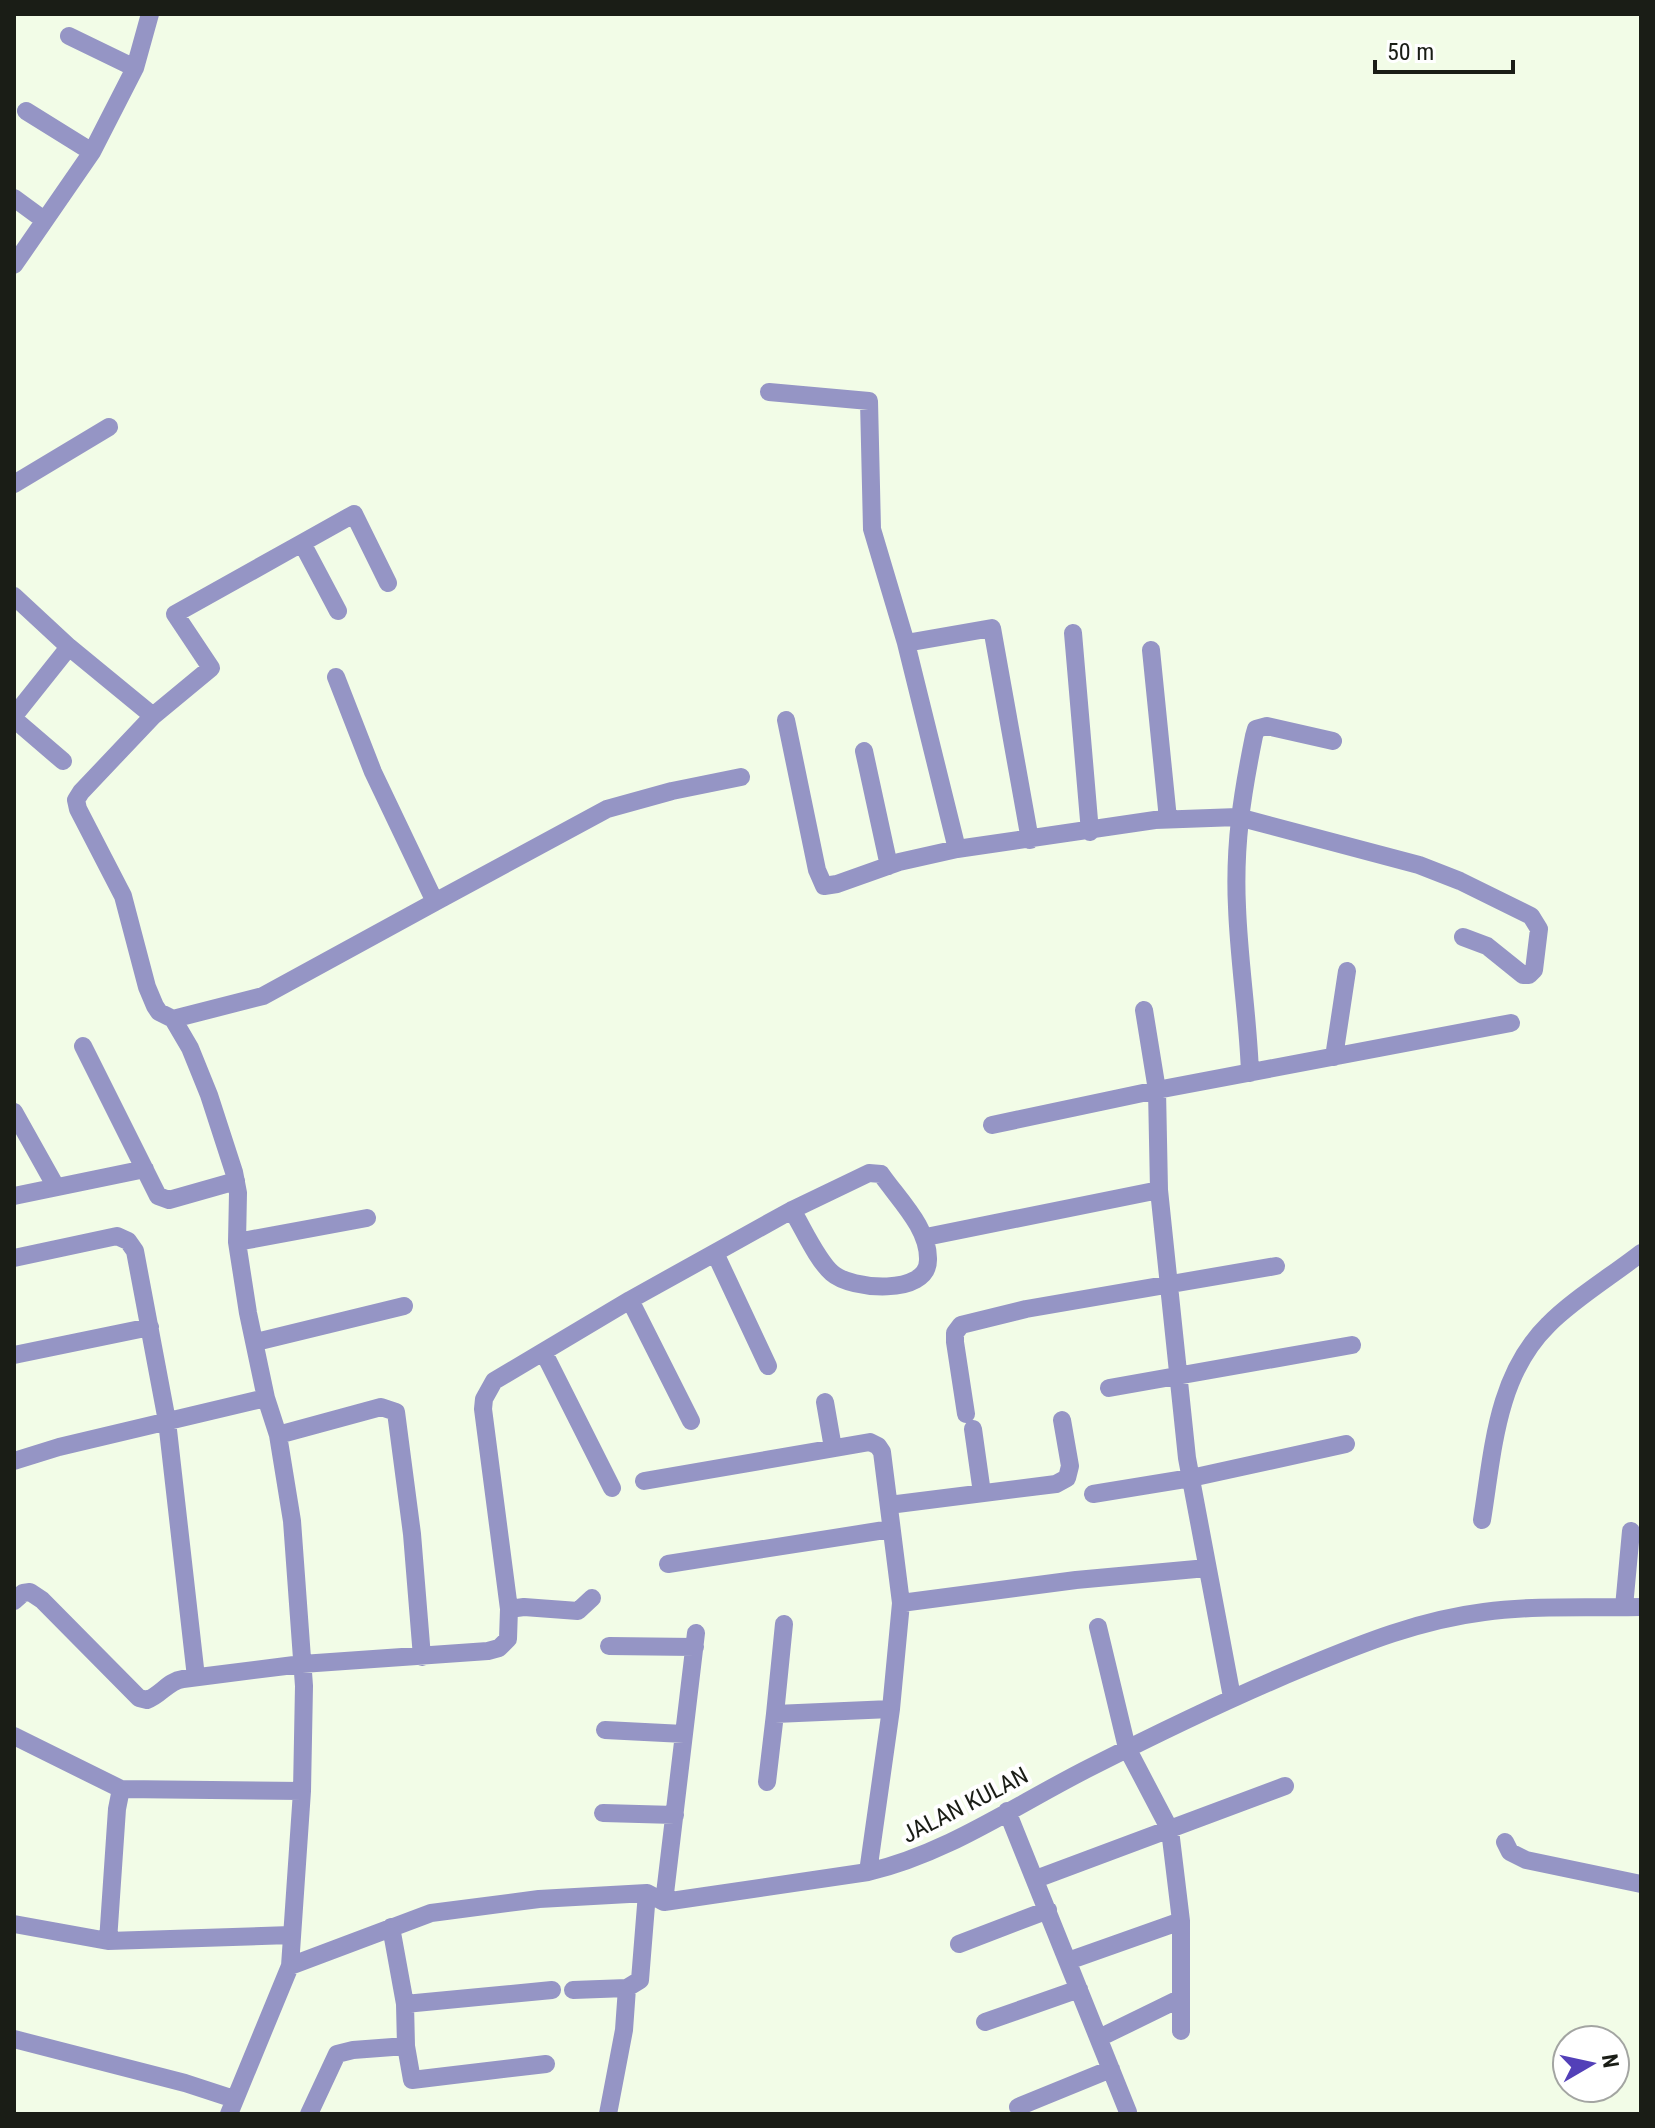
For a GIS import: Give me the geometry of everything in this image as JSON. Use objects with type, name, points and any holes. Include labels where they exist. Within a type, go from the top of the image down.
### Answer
[{"type":"street","points":[[14,265],[92,152],[135,68],[150,14]]},
{"type":"street","points":[[69,36],[135,68]]},
{"type":"street","points":[[26,111],[92,152]]},
{"type":"street","points":[[14,198],[44,220]]},
{"type":"street","points":[[769,392],[869,401],[872,529],[906,643],[957,849]]},
{"type":"street","points":[[14,484],[109,427]]},
{"type":"street","points":[[14,2039],[185,2083],[232,2107],[290,1966],[302,1791],[302,1664],[292,1521],[278,1435],[266,1398],[248,1313],[237,1242],[236,1181],[209,1095],[190,1048],[173,1019],[159,1012],[155,1006],[123,896],[76,800],[146,710],[211,668],[175,614],[354,514],[388,583]]},
{"type":"street","points":[[302,543],[338,611]]},
{"type":"street","points":[[14,596],[69,647],[146,710]]},
{"type":"street","points":[[906,643],[992,628],[1030,840]]},
{"type":"street","points":[[1073,633],[1090,832]]},
{"type":"street","points":[[63,761],[14,717],[69,647]]},
{"type":"street","points":[[1151,650],[1168,819]]},
{"type":"street","points":[[336,677],[373,772],[435,902]]},
{"type":"street","points":[[786,720],[820,882],[826,886],[957,849],[1168,819],[1238,817],[1419,865],[1460,881],[1531,916],[1539,929],[1534,970],[1529,975],[1523,975],[1487,946],[1463,937]]},
{"type":"street","points":[[1250,1073],[1237,905],[1238,817],[1256,729],[1267,726],[1333,741]]},
{"type":"street","points":[[864,751],[889,866]]},
{"type":"street","points":[[173,1019],[263,996],[607,809],[672,791],[741,777]]},
{"type":"street","points":[[1334,1057],[1347,971]]},
{"type":"street","points":[[1144,1010],[1157,1090],[1159,1190],[1191,1478],[1232,1697]]},
{"type":"street","points":[[992,1125],[1157,1090],[1511,1023]]},
{"type":"street","points":[[83,1046],[162,1199],[169,1200],[236,1181]]},
{"type":"street","points":[[14,1112],[56,1187]]},
{"type":"street","points":[[14,1196],[145,1169]]},
{"type":"street","points":[[14,1601],[23,1593],[30,1592],[42,1600],[143,1700],[157,1695],[172,1682],[196,1677],[302,1664],[422,1657],[499,1648],[508,1639],[509,1609],[483,1409],[484,1399],[494,1381],[630,1300],[792,1210],[861,1175],[881,1174],[926,1237],[929,1263],[919,1278],[897,1286],[875,1287],[853,1283],[828,1270],[792,1210]]},
{"type":"street","points":[[926,1237],[1159,1190]]},
{"type":"street","points":[[237,1242],[367,1218]]},
{"type":"street","points":[[14,1258],[105,1238],[123,1237],[135,1251],[167,1421],[196,1677]]},
{"type":"street","points":[[715,1253],[768,1366]]},
{"type":"street","points":[[1482,1520],[1498,1415],[1518,1365],[1549,1323],[1641,1253]]},
{"type":"street","points":[[982,1493],[955,1342],[955,1333],[961,1325],[1026,1309],[1276,1266]]},
{"type":"street","points":[[630,1300],[691,1421]]},
{"type":"street","points":[[256,1342],[404,1306]]},
{"type":"street","points":[[14,1355],[150,1327]]},
{"type":"street","points":[[1109,1388],[1352,1345]]},
{"type":"street","points":[[544,1353],[612,1488]]},
{"type":"street","points":[[14,1461],[59,1447],[266,1398]]},
{"type":"street","points":[[825,1402],[833,1448]]},
{"type":"street","points":[[278,1435],[381,1407],[396,1412],[412,1534],[422,1657]]},
{"type":"street","points":[[889,1505],[1056,1484],[1067,1478],[1070,1466],[1062,1420]]},
{"type":"street","points":[[644,1481],[870,1442],[882,1452],[901,1603],[891,1709],[868,1872]]},
{"type":"street","points":[[1093,1494],[1191,1478],[1346,1444]]},
{"type":"street","points":[[668,1564],[891,1529]]},
{"type":"street","points":[[1631,1531],[1633,1607]]},
{"type":"street","points":[[901,1603],[1076,1580],[1207,1568]]},
{"type":"street","points":[[509,1609],[524,1607],[578,1611],[592,1598]]},
{"type":"street","name":"JALAN KULAN","points":[[290,1966],[431,1913],[478,1905],[656,1898],[868,1872],[931,1853],[1127,1748],[1232,1697],[1366,1641],[1438,1620],[1484,1612],[1530,1608],[1633,1607]]},
{"type":"street","points":[[767,1782],[784,1624]]},
{"type":"street","points":[[1098,1627],[1127,1748],[1170,1830],[1181,1921],[1181,2031]]},
{"type":"street","points":[[573,1990],[627,1988],[640,1980],[675,1815],[696,1640],[609,1646]]},
{"type":"street","points":[[775,1714],[891,1709]]},
{"type":"street","points":[[605,1730],[684,1734]]},
{"type":"street","points":[[14,1736],[121,1789],[302,1791]]},
{"type":"street","points":[[1036,1879],[1285,1786]]},
{"type":"street","points":[[108,1941],[121,1789]]},
{"type":"street","points":[[1007,1811],[1128,2112]]},
{"type":"street","points":[[603,1813],[675,1815]]},
{"type":"street","points":[[1505,1842],[1510,1852],[1526,1860],[1641,1884]]},
{"type":"street","points":[[959,1944],[1048,1910]]},
{"type":"street","points":[[1068,1961],[1181,1921]]},
{"type":"street","points":[[14,1924],[108,1941],[291,1935]]},
{"type":"street","points":[[391,1927],[405,2004],[406,2046],[412,2080],[546,2064]]},
{"type":"street","points":[[608,2114],[624,2030],[627,1988]]},
{"type":"street","points":[[985,2022],[1079,1989]]},
{"type":"street","points":[[405,2004],[552,1990]]},
{"type":"street","points":[[1099,2038],[1181,1998]]},
{"type":"street","points":[[309,2114],[337,2054],[406,2046]]},
{"type":"street","points":[[1018,2107],[1111,2069]]}]
